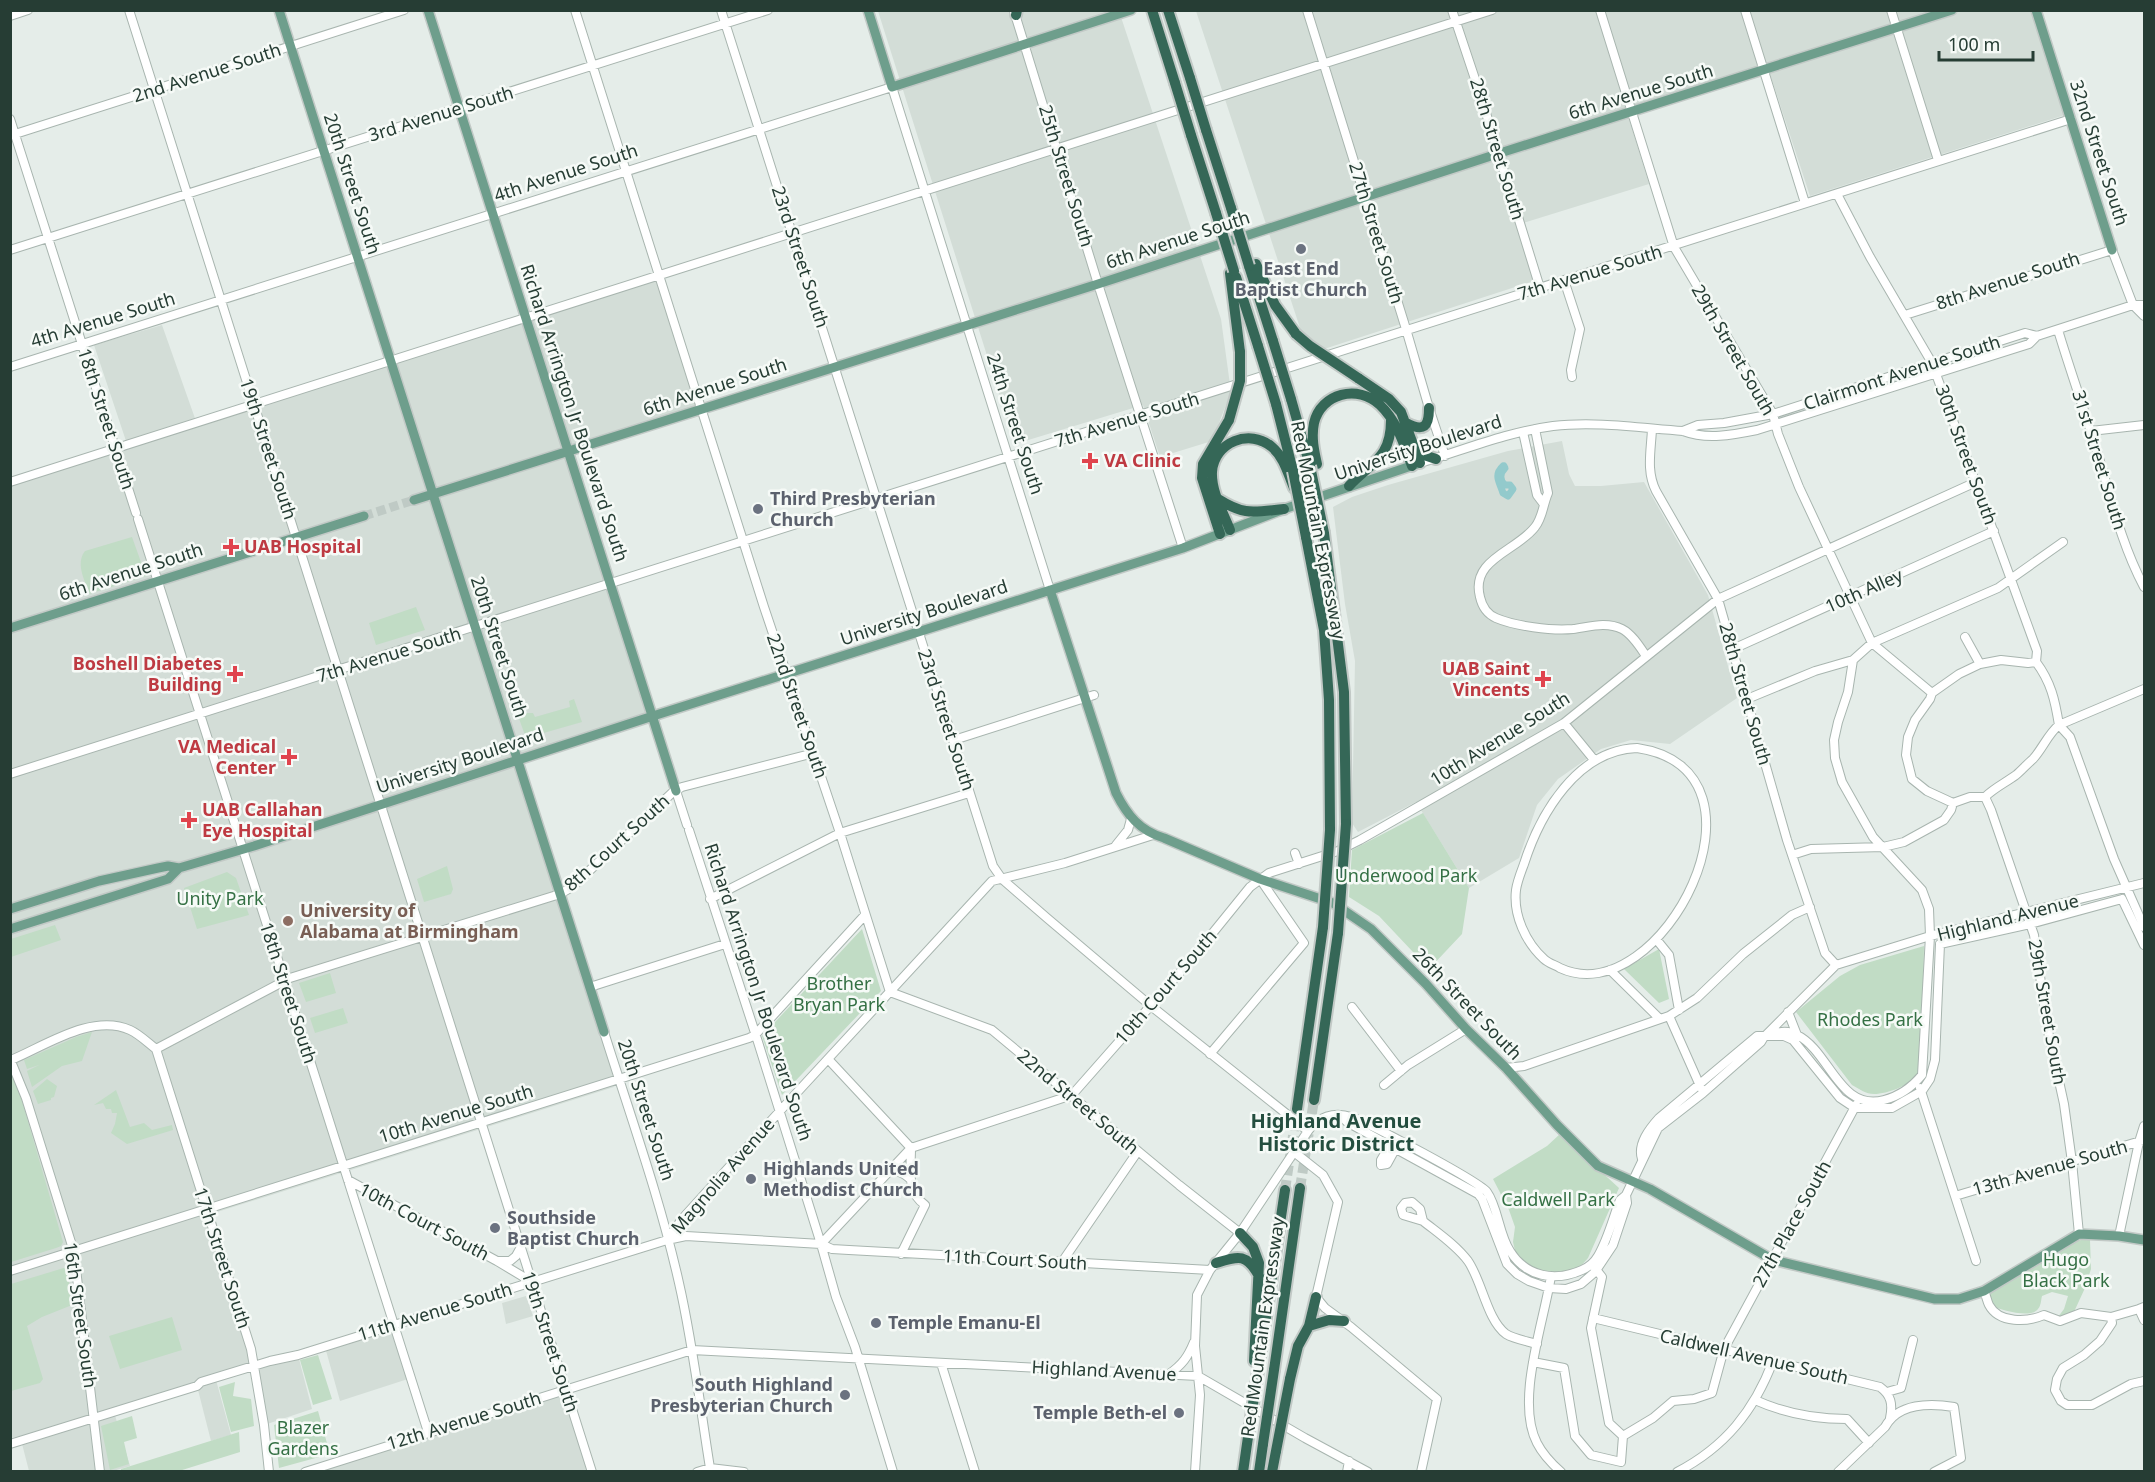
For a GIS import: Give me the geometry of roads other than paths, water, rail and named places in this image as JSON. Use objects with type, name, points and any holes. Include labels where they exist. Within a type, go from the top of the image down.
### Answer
[{"type":"highway","points":[[1152,10],[1207,185],[1206,196],[1232,272],[1240,352],[1240,381],[1229,420],[1203,464],[1202,478],[1225,532]]},
{"type":"highway","points":[[1168,10],[1176,27]]},
{"type":"highway","points":[[1174,10],[1176,27]]},
{"type":"highway","name":"Red Mountain Expressway","points":[[1176,27],[1206,130],[1237,227],[1252,265],[1273,341],[1313,465],[1331,554],[1328,561],[1344,692],[1346,824],[1338,933],[1314,1100]]},
{"type":"highway","points":[[1252,265],[1275,305],[1296,334],[1393,403],[1401,412],[1413,444],[1416,464]]},
{"type":"highway","name":"Red Mountain Expressway","points":[[1232,272],[1276,404],[1290,472],[1298,494],[1319,598],[1326,653],[1329,700],[1330,830],[1327,889],[1297,1108]]},
{"type":"highway","points":[[1313,465],[1314,423],[1322,407],[1332,398],[1346,393],[1366,396],[1378,402],[1416,464]]},
{"type":"highway","points":[[1406,423],[1418,428],[1425,426],[1429,420],[1429,408]]},
{"type":"highway","points":[[1349,486],[1386,451],[1390,438],[1391,420]]},
{"type":"highway","points":[[1225,532],[1212,473],[1215,458],[1226,445],[1249,438],[1265,442],[1276,450],[1290,472]]},
{"type":"highway","points":[[1413,444],[1424,455],[1440,457]]},
{"type":"highway","points":[[1218,499],[1239,511],[1248,513],[1284,509]]},
{"type":"highway","name":"Red Mountain Expressway","points":[[1259,1472],[1300,1188]]},
{"type":"highway","name":"Red Mountain Expressway","points":[[1243,1472],[1256,1384],[1257,1361],[1285,1190]]},
{"type":"highway","points":[[1240,1233],[1253,1247],[1259,1263],[1257,1361]]},
{"type":"highway","points":[[1213,1267],[1234,1257],[1241,1257],[1251,1263],[1259,1276]]},
{"type":"highway","points":[[1272,1472],[1298,1346],[1309,1326],[1316,1298]]},
{"type":"highway","points":[[1309,1326],[1329,1320],[1344,1321]]},
{"type":"main road","name":"20th Street South","points":[[279,10],[604,1032]]},
{"type":"main road","name":"Richard Arrington Jr Boulevard South","points":[[428,10],[676,791]]},
{"type":"main road","name":"24th Street South","points":[[868,10],[892,87]]},
{"type":"main road","name":"4th Avenue South","points":[[892,87],[1131,10]]},
{"type":"main road","name":"6th Avenue South","points":[[414,500],[1098,284],[1497,154],[1952,10]]},
{"type":"main road","name":"32nd Street South","points":[[2036,10],[2112,250]]},
{"type":"main road","name":"University Boulevard","points":[[10,909],[99,881],[168,866],[179,868],[242,849],[1183,548],[1284,509],[1416,464]]},
{"type":"main road","name":"6th Avenue South","points":[[10,627],[364,516]]},
{"type":"main road","name":"24th Street South","points":[[1050,590],[1090,697],[1116,793],[1131,819],[1153,835]]},
{"type":"main road","points":[[1153,835],[1260,879]]},
{"type":"main road","name":"University Boulevard","points":[[10,929],[168,879],[179,868]]},
{"type":"main road","name":"26th Street South","points":[[1260,879],[1333,903],[1371,929],[1598,1166],[1650,1189],[1773,1260],[1935,1299],[1959,1299],[1984,1291],[2079,1234]]},
{"type":"main road","points":[[2079,1234],[2145,1240]]},
{"type":"street","points":[[10,16],[28,10]]},
{"type":"street","name":"19th Street South","points":[[129,10],[592,1472]]},
{"type":"street","name":"2nd Avenue South","points":[[13,134],[404,10]]},
{"type":"street","name":"22nd Street South","points":[[575,10],[890,992],[992,1030],[1240,1233]]},
{"type":"street","name":"23rd Street South","points":[[721,10],[993,866],[1002,879],[1151,1006],[1308,1131]]},
{"type":"street","name":"3rd Avenue South","points":[[10,250],[768,10]]},
{"type":"street","name":"27th Street South","points":[[1307,10],[1406,329],[1429,408],[1440,457]]},
{"type":"street","name":"28th Street South","points":[[1452,10],[1540,288]]},
{"type":"street","points":[[10,482],[1492,10]]},
{"type":"street","name":"29th Street South","points":[[1600,10],[1674,247],[1773,414],[1799,487],[1872,643],[1932,693]]},
{"type":"street","points":[[1745,10],[1805,203]]},
{"type":"street","points":[[1891,10],[1938,160]]},
{"type":"street","name":"25th Street South","points":[[1016,12],[1098,284],[1183,548]]},
{"type":"street","name":"4th Avenue South","points":[[10,367],[892,87]]},
{"type":"street","name":"24th Street South","points":[[892,87],[1050,590]]},
{"type":"street","name":"18th Street South","points":[[10,119],[428,1432]]},
{"type":"street","name":"7th Avenue South","points":[[10,774],[2071,119]]},
{"type":"street","name":"30th Street South","points":[[1837,194],[1870,257],[1932,363],[2037,651],[2036,662]]},
{"type":"street","name":"32nd Street South","points":[[2112,250],[2133,305]]},
{"type":"street","name":"8th Avenue South","points":[[1905,315],[2112,250]]},
{"type":"street","points":[[1564,280],[1580,329],[1571,370],[1572,377]]},
{"type":"street","points":[[2133,305],[2145,316]]},
{"type":"street","name":"Clairmont Avenue South","points":[[1683,431],[1698,437],[1727,435],[1776,426],[2029,344],[2037,336],[2133,305],[2145,305]]},
{"type":"street","name":"31st Street South","points":[[2058,330],[2091,431],[2112,509],[2134,568],[2145,587]]},
{"type":"street","name":"Clairmont Avenue South","points":[[1683,431],[1698,425],[1773,414],[2025,333],[2037,336]]},
{"type":"street","name":"University Boulevard","points":[[1416,464],[1535,429],[1578,424],[1683,431]]},
{"type":"street","points":[[2091,431],[2145,425]]},
{"type":"street","points":[[1535,429],[1548,493],[1543,503],[1541,518],[1535,527],[1487,565],[1480,575],[1478,589],[1482,605],[1495,617],[1534,626],[1563,629],[1600,625],[1614,626],[1626,631],[1646,656]]},
{"type":"street","name":"28th Street South","points":[[1652,429],[1649,472],[1652,483],[1718,599],[1792,855],[1825,952],[1836,965]]},
{"type":"street","points":[[1523,432],[1537,495],[1543,503]]},
{"type":"street","name":"10th Avenue South","points":[[1260,879],[1269,873],[1338,851],[1371,835],[1564,723],[1718,599],[1976,482]]},
{"type":"street","name":"10th Alley","points":[[1733,649],[1994,531]]},
{"type":"street","points":[[1747,699],[1815,671],[1853,660],[1872,643],[1998,588],[2063,542]]},
{"type":"street","points":[[1965,637],[1980,664]]},
{"type":"street","points":[[1853,660],[1848,692],[1834,740],[1835,758],[1842,782],[1873,837],[1922,890],[1929,909],[1930,936],[1940,944]]},
{"type":"street","points":[[2145,689],[2059,725],[2051,732],[2035,757],[2015,776],[1991,790],[1985,798],[1970,797],[1953,803],[1927,791],[1912,779],[1906,755],[1908,737],[1915,720],[1932,693],[1959,674],[1980,664],[2001,660],[2036,662],[2046,675],[2054,694],[2059,725],[2070,737],[2114,859],[2145,927]]},
{"type":"street","points":[[954,740],[1090,697]]},
{"type":"street","points":[[1564,723],[1594,761]]},
{"type":"street","points":[[1629,748],[1658,752],[1688,771],[1702,796],[1706,834],[1697,875],[1674,918],[1656,939],[1637,955],[1610,970],[1577,974],[1545,961],[1521,927],[1517,909],[1516,891],[1534,836],[1564,787],[1594,761],[1629,748]]},
{"type":"street","name":"8th Court South","points":[[156,1049],[284,981],[560,894],[572,887],[682,787],[814,753]]},
{"type":"street","name":"Richard Arrington Jr Boulevard South","points":[[676,791],[756,1035],[836,1297],[893,1472]]},
{"type":"street","points":[[710,899],[840,833],[969,793]]},
{"type":"street","name":"29th Street South","points":[[1985,798],[1992,810],[2031,924],[2048,1031],[2064,1104],[2079,1234]]},
{"type":"street","points":[[1792,855],[1811,849],[1883,847],[1904,842],[1944,820],[1953,803]]},
{"type":"street","points":[[1114,846],[1128,830],[1131,819]]},
{"type":"street","points":[[1002,879],[1065,863],[1153,835]]},
{"type":"street","points":[[1295,854],[1299,864]]},
{"type":"street","name":"Magnolia Avenue","points":[[667,1240],[682,1219],[992,881],[1002,879]]},
{"type":"street","points":[[1210,1054],[1304,944],[1260,879]]},
{"type":"street","name":"10th Court South","points":[[1072,1095],[1190,961],[1250,886],[1260,879]]},
{"type":"street","name":"Highland Avenue","points":[[1917,1081],[1924,1068],[1930,936],[2145,883]]},
{"type":"street","points":[[2127,888],[2122,899],[2145,945]]},
{"type":"street","name":"Highland Avenue","points":[[1922,1091],[1930,1079],[1935,1060],[1940,944],[2031,924],[2122,899]]},
{"type":"street","points":[[1506,1068],[1524,1066],[1669,1016],[1697,998],[1743,954],[1792,915],[1810,907]]},
{"type":"street","name":"10th Avenue South","points":[[10,1271],[756,1035],[865,915]]},
{"type":"street","points":[[1764,1036],[1836,965],[1930,936]]},
{"type":"street","points":[[1656,939],[1669,955],[1679,1010]]},
{"type":"street","points":[[590,987],[725,944]]},
{"type":"street","points":[[1610,970],[1660,1019]]},
{"type":"street","points":[[1352,1007],[1401,1071]]},
{"type":"street","points":[[1788,1012],[1797,1035],[1808,1042],[1848,1092],[1858,1099],[1876,1102],[1889,1099],[1912,1087],[1917,1081],[1976,1261]]},
{"type":"street","points":[[1669,1016],[1702,1089]]},
{"type":"street","points":[[11,1059],[52,1040],[101,1025],[127,1028],[156,1049]]},
{"type":"street","points":[[1384,1085],[1401,1071],[1466,1029]]},
{"type":"street","name":"20th Street South","points":[[604,1032],[663,1217],[679,1281],[711,1470]]},
{"type":"street","name":"Highland Avenue","points":[[1395,1143],[1478,1194],[1507,1264],[1517,1274],[1549,1288],[1566,1289],[1581,1284],[1613,1245],[1627,1203],[1626,1195],[1642,1159],[1640,1153],[1648,1130],[1659,1118],[1702,1089],[1757,1036],[1779,1032],[1797,1035]]},
{"type":"street","points":[[1764,1036],[1784,1036],[1793,1040],[1840,1098],[1855,1108],[1892,1108],[1922,1091]]},
{"type":"street","name":"17th Street South","points":[[156,1049],[255,1366],[269,1472]]},
{"type":"street","name":"16th Street South","points":[[11,1059],[26,1098],[74,1252],[100,1472]]},
{"type":"street","points":[[828,1059],[911,1148],[911,1191],[925,1205],[901,1254]]},
{"type":"street","points":[[821,1244],[911,1148],[1072,1095]]},
{"type":"street","name":"27th Place South","points":[[1623,1436],[1653,1418],[1672,1401],[1694,1399],[1712,1393],[1724,1349],[1858,1099]]},
{"type":"street","name":"Highland Avenue","points":[[692,1350],[1198,1376],[1197,1295],[1213,1267],[1240,1233],[1314,1122],[1323,1116],[1341,1116],[1347,1122],[1466,1177],[1487,1191],[1508,1249],[1519,1264],[1537,1275],[1569,1276],[1594,1267]]},
{"type":"street","points":[[2119,1236],[2145,1126]]},
{"type":"street","name":"13th Avenue South","points":[[1955,1196],[2142,1141]]},
{"type":"street","points":[[1062,1262],[1138,1151]]},
{"type":"street","points":[[1294,1152],[1323,1175],[1338,1202],[1316,1298],[1324,1308],[1344,1321],[1437,1399],[1421,1472]]},
{"type":"street","points":[[889,1172],[902,1173],[911,1180]]},
{"type":"street","name":"10th Court South","points":[[348,1180],[531,1282]]},
{"type":"street","points":[[1423,1221],[1455,1246],[1467,1259],[1500,1328],[1509,1335],[1537,1344]]},
{"type":"street","name":"11th Avenue South","points":[[10,1444],[255,1366],[298,1355],[667,1240],[686,1236],[821,1244]]},
{"type":"street","name":"11th Court South","points":[[821,1244],[832,1248],[901,1254],[1213,1267]]},
{"type":"street","points":[[497,1261],[510,1261],[516,1256],[520,1247]]},
{"type":"street","points":[[1533,1362],[1564,1368],[1575,1436],[1591,1455],[1621,1462],[1623,1436],[1609,1423],[1591,1328],[1602,1277],[1594,1267]]},
{"type":"street","points":[[1551,1276],[1533,1362],[1529,1403],[1530,1424],[1537,1443],[1548,1460],[1560,1472]]},
{"type":"street","points":[[1984,1291],[1990,1308],[2006,1318],[2019,1320],[2044,1315],[2060,1321],[2081,1313],[2112,1320],[2142,1308],[2145,1320]]},
{"type":"street","name":"Caldwell Avenue South","points":[[1593,1318],[1880,1387],[1887,1392]]},
{"type":"street","points":[[2112,1320],[2100,1341],[2084,1355],[2063,1368],[2057,1378],[2055,1390],[2061,1401],[2067,1405],[2092,1405],[2131,1384],[2145,1381]]},
{"type":"street","points":[[1169,1374],[1183,1364],[1189,1356],[1196,1338]]},
{"type":"street","points":[[1838,1472],[1885,1427],[1892,1409],[1891,1399],[1887,1392],[1901,1388],[1913,1340]]},
{"type":"street","name":"12th Avenue South","points":[[305,1472],[692,1350]]},
{"type":"street","points":[[1677,1472],[1708,1454],[1732,1432],[1755,1400],[1773,1361]]},
{"type":"street","points":[[941,1363],[975,1472]]},
{"type":"street","points":[[1198,1376],[1368,1472]]},
{"type":"street","points":[[1195,1472],[1200,1395],[1198,1376]]},
{"type":"street","points":[[1755,1400],[1818,1419],[1847,1419],[1869,1443]]},
{"type":"street","points":[[1890,1418],[1907,1408],[1918,1406],[1935,1404],[1954,1407],[1961,1458],[1934,1472]]},
{"type":"street","points":[[1347,1472],[1349,1461]]},
{"type":"street","points":[[697,1472],[711,1470],[744,1472]]},
{"type":"waterway","points":[[1503,466],[1498,473],[1498,479],[1503,493],[1508,496],[1513,489],[1502,481],[1504,466]]},
{"type":"tunnel","points":[[364,516],[414,500]]},
{"type":"tunnel","points":[[1300,1188],[1314,1100]]},
{"type":"tunnel","points":[[1285,1190],[1297,1109]]},
{"type":"place","name":"East End Baptist Church","points":[[1301,249]]},
{"type":"place","name":"VA Clinic","points":[[1090,461]]},
{"type":"place","name":"Third Presbyterian Church","points":[[758,509]]},
{"type":"place","name":"UAB Hospital","points":[[231,547]]},
{"type":"place","name":"Boshell Diabetes Building","points":[[235,674]]},
{"type":"place","name":"UAB Saint Vincents","points":[[1543,679]]},
{"type":"place","name":"VA Medical Center","points":[[289,757]]},
{"type":"place","name":"UAB Callahan Eye Hospital","points":[[189,820]]},
{"type":"place","name":"University of Alabama at Birmingham","points":[[288,921]]},
{"type":"place","name":"Highlands United Methodist Church","points":[[751,1179]]},
{"type":"place","name":"Southside Baptist Church","points":[[495,1228]]},
{"type":"place","name":"Temple Emanu-El","points":[[876,1323]]},
{"type":"place","name":"South Highland Presbyterian Church","points":[[845,1395]]},
{"type":"place","name":"Temple Beth-el","points":[[1179,1413]]},
{"type":"district","name":"Highland Avenue Historic District","points":[[1336,1132]]},
{"type":"park label","name":"Underwood Park","points":[[1406,876]]},
{"type":"park label","name":"Unity Park","points":[[220,899]]},
{"type":"park label","name":"Brother Bryan Park","points":[[839,994]]},
{"type":"park label","name":"Rhodes Park","points":[[1870,1020]]},
{"type":"park label","name":"Caldwell Park","points":[[1558,1200]]},
{"type":"park label","name":"Hugo Black Park","points":[[2066,1270]]},
{"type":"park label","name":"Blazer Gardens","points":[[303,1438]]}]
